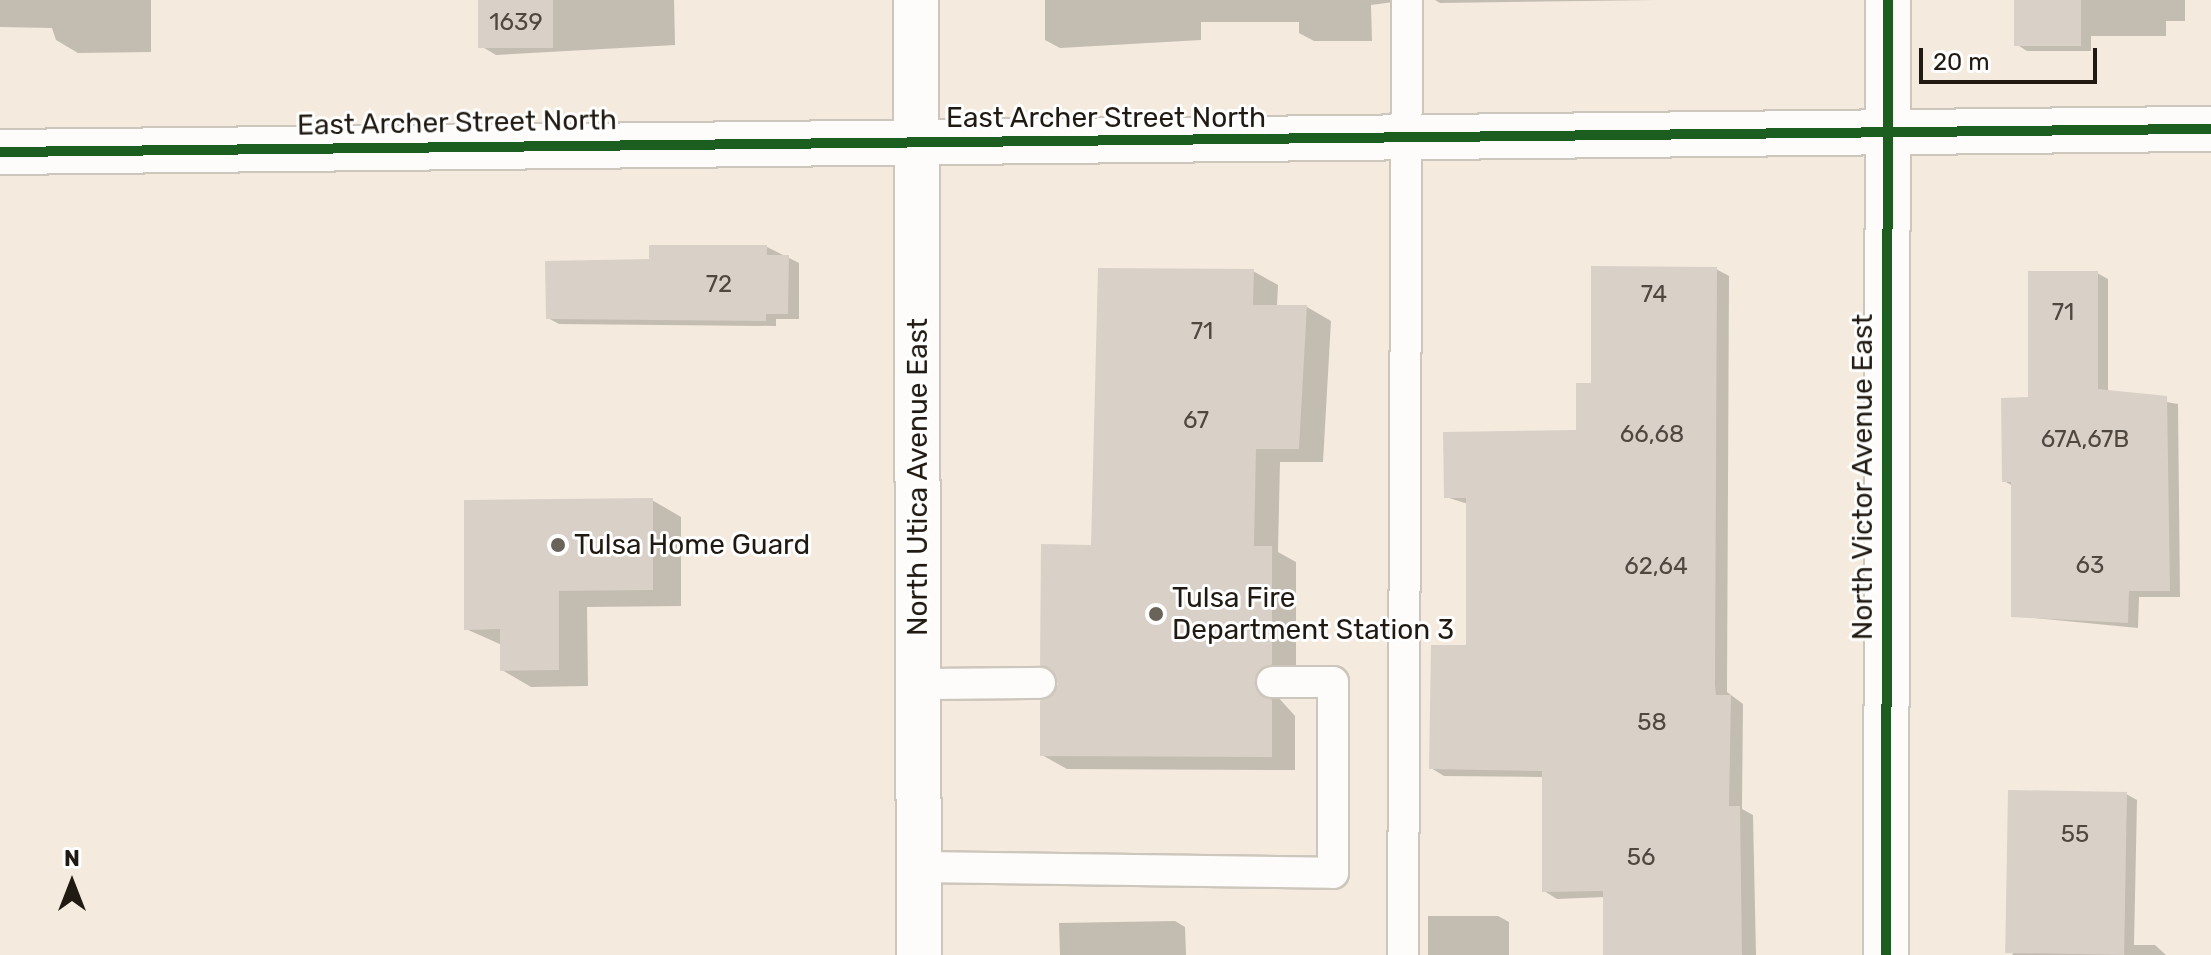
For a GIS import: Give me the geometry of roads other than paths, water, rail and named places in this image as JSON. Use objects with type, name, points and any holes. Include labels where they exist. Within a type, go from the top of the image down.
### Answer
[{"type":"street","name":"North Utica Avenue East","points":[[916,0],[919,955]]},
{"type":"street","name":"North Victor Avenue East","points":[[1886,955],[1888,0]]},
{"type":"street","name":"East Archer Street North","points":[[0,152],[917,142],[1407,142],[2211,129]]},
{"type":"lane","points":[[1403,955],[1407,0]]},
{"type":"lane","points":[[918,867],[1333,873],[1333,682],[1272,682]]},
{"type":"lane","points":[[918,684],[1040,683]]},
{"type":"place","name":"Tulsa Home Guard","points":[[558,545]]},
{"type":"place","name":"Tulsa Fire Department Station 3","points":[[1156,614]]}]
